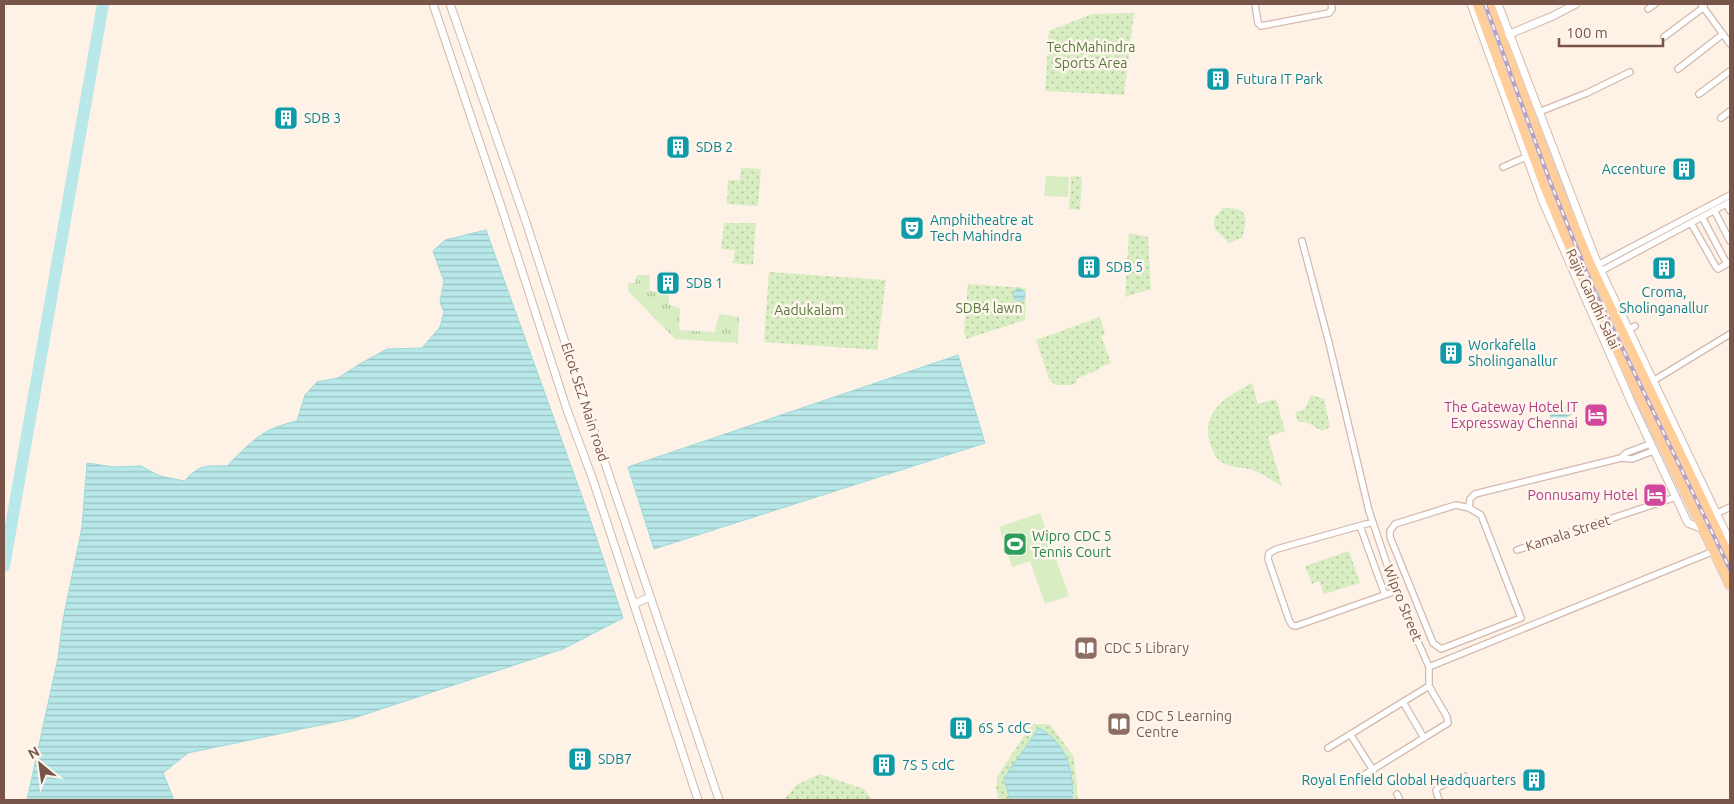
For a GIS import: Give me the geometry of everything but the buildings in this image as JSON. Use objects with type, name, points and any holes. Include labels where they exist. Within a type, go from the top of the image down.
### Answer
[{"type":"main road","name":"Rajiv Gandhi Salai","points":[[1477,4],[1529,156],[1584,283],[1730,585]]},
{"type":"main road","name":"Rajiv Gandhi Salai","points":[[1490,4],[1506,36],[1560,192],[1597,270],[1634,357],[1649,380],[1730,558]]},
{"type":"main road","points":[[1529,156],[1544,150]]},
{"type":"main road","points":[[1584,283],[1597,270]]},
{"type":"main road","points":[[1623,363],[1628,365],[1632,363],[1634,357]]},
{"type":"main road","points":[[1633,384],[1634,380],[1638,377],[1649,380]]},
{"type":"street","name":"Elcot SEZ Main road","points":[[433,4],[698,800]]},
{"type":"street","name":"Elcot SEZ Main road","points":[[450,4],[526,222],[584,401],[719,800]]},
{"type":"street","points":[[1255,4],[1258,24],[1261,26],[1329,13],[1332,9],[1331,4]]},
{"type":"street","points":[[1470,4],[1555,229],[1653,451],[1688,523],[1703,530]]},
{"type":"street","points":[[1498,4],[1506,36],[1539,112],[1597,270],[1632,328],[1649,380],[1730,334]]},
{"type":"street","points":[[1506,36],[1554,16],[1576,4]]},
{"type":"street","points":[[1648,9],[1655,4]]},
{"type":"street","points":[[1664,36],[1702,5],[1730,44]]},
{"type":"street","points":[[1678,69],[1723,34]]},
{"type":"street","points":[[1699,94],[1730,71]]},
{"type":"street","points":[[1539,112],[1587,94],[1630,72]]},
{"type":"street","points":[[1721,118],[1730,111]]},
{"type":"street","points":[[1503,166],[1529,156]]},
{"type":"street","points":[[1597,270],[1730,194]]},
{"type":"street","points":[[1597,270],[1728,203],[1730,211]]},
{"type":"street","points":[[1714,210],[1730,241]]},
{"type":"street","points":[[1691,223],[1718,269],[1728,263],[1702,217]]},
{"type":"street","name":"Wipro Street","points":[[1302,241],[1330,343],[1373,522],[1396,591],[1428,667],[1429,686]]},
{"type":"street","points":[[1655,393],[1716,514],[1728,532],[1730,542]]},
{"type":"street","points":[[1621,458],[1626,453],[1650,444]]},
{"type":"street","points":[[1469,508],[1470,499],[1475,494],[1621,458],[1632,459],[1653,451]]},
{"type":"street","name":"Kamala Street","points":[[1518,550],[1676,497]]},
{"type":"street","points":[[1521,618],[1441,649],[1433,643],[1390,537],[1390,531],[1395,524],[1403,520],[1456,505],[1469,508],[1481,515],[1525,628]]},
{"type":"street","points":[[1716,514],[1730,507]]},
{"type":"street","points":[[1373,522],[1277,549],[1269,553],[1268,559],[1292,625],[1296,626],[1396,591]]},
{"type":"street","points":[[1360,526],[1385,595]]},
{"type":"street","points":[[1428,667],[1714,551]]},
{"type":"street","points":[[634,604],[650,597]]},
{"type":"street","points":[[1328,748],[1429,686],[1449,720],[1448,723],[1351,783]]},
{"type":"street","points":[[1403,702],[1424,738]]},
{"type":"street","points":[[1350,734],[1373,770]]},
{"type":"street","points":[[1439,800],[1436,791],[1438,787],[1464,776]]},
{"type":"street","points":[[1397,794],[1400,800]]},
{"type":"green space","name":"TechMahindra Sports Area","points":[[1134,13],[1124,95],[1045,91],[1049,31],[1092,14]]},
{"type":"green space","points":[[741,168],[761,169],[758,206],[727,204],[728,180],[740,180]]},
{"type":"green space","points":[[1046,176],[1069,177],[1068,197],[1044,196]]},
{"type":"green space","points":[[1071,176],[1082,177],[1080,210],[1069,209]]},
{"type":"green space","points":[[1223,208],[1238,209],[1245,215],[1242,238],[1229,243],[1214,228],[1214,218]]},
{"type":"green space","points":[[724,223],[756,223],[753,265],[733,263],[735,250],[721,249]]},
{"type":"green space","points":[[1129,233],[1148,237],[1151,289],[1125,297]]},
{"type":"green space","name":"Aadukalam","points":[[769,272],[886,280],[877,350],[764,342]]},
{"type":"green space","points":[[637,275],[650,275],[649,291],[669,293],[669,305],[680,308],[679,330],[715,332],[719,314],[739,317],[738,343],[675,339],[628,291],[628,283],[635,283]]},
{"type":"green space","name":"SDB4 lawn","points":[[968,284],[1026,288],[1025,320],[966,339],[964,331]]},
{"type":"green space","points":[[1100,317],[1105,334],[1101,336],[1111,363],[1076,379],[1077,382],[1072,385],[1055,385],[1049,379],[1036,340]]},
{"type":"green space","points":[[1252,383],[1258,404],[1276,399],[1285,431],[1268,437],[1282,486],[1256,471],[1231,466],[1222,462],[1212,450],[1208,432],[1209,422],[1213,413],[1226,399]]},
{"type":"green space","points":[[1311,395],[1324,399],[1330,427],[1322,431],[1306,422],[1298,422],[1295,412],[1305,409]]},
{"type":"green space","points":[[1040,513],[1069,596],[1045,604],[1030,561],[1012,567],[999,527]]},
{"type":"green space","points":[[1349,551],[1360,583],[1324,594],[1319,581],[1312,584],[1305,566]]},
{"type":"green space","points":[[1032,724],[1050,724],[1074,757],[1078,800],[999,800],[996,788],[998,775]]},
{"type":"green space","points":[[820,774],[864,789],[873,800],[784,800],[796,785]]},
{"type":"water","points":[[486,230],[589,516],[623,618],[563,649],[354,718],[188,753],[163,773],[174,800],[27,800],[58,658],[63,620],[82,527],[87,463],[114,467],[141,466],[160,476],[184,481],[195,471],[203,467],[227,466],[258,437],[274,428],[297,421],[305,395],[317,382],[338,378],[387,349],[422,348],[440,327],[444,312],[440,302],[444,281],[433,251],[445,240]]},
{"type":"water","points":[[1019,289],[1025,295],[1019,301],[1013,295]]},
{"type":"water","points":[[958,355],[985,443],[654,549],[628,467]]},
{"type":"water","points":[[1569,404],[1574,413],[1554,423],[1550,415]]},
{"type":"water","points":[[1039,728],[1049,734],[1067,759],[1072,778],[1072,800],[1010,800],[1004,778]]},
{"type":"waterway","points":[[4,566],[103,4]]},
{"type":"railway","points":[[1485,4],[1549,179],[1593,288],[1730,569]]},
{"type":"place","name":"Futura IT Park","points":[[1218,79]]},
{"type":"place","name":"SDB 3","points":[[286,118]]},
{"type":"place","name":"SDB 2","points":[[678,147]]},
{"type":"place","name":"Accenture","points":[[1684,169]]},
{"type":"place","name":"Amphitheatre at Tech Mahindra","points":[[912,228]]},
{"type":"place","name":"SDB 5","points":[[1089,267]]},
{"type":"place","name":"Croma, Sholinganallur","points":[[1664,268]]},
{"type":"place","name":"SDB 1","points":[[668,283]]},
{"type":"place","name":"Workafella Sholinganallur","points":[[1451,353]]},
{"type":"place","name":"The Gateway Hotel IT Expressway Chennai","points":[[1596,415]]},
{"type":"place","name":"Ponnusamy Hotel","points":[[1655,495]]},
{"type":"place","name":"Wipro CDC 5 Tennis Court","points":[[1015,544]]},
{"type":"place","name":"CDC 5 Library","points":[[1086,648]]},
{"type":"place","name":"CDC 5 Learning Centre","points":[[1119,724]]},
{"type":"place","name":"6S 5 cdC","points":[[961,728]]},
{"type":"place","name":"SDB7","points":[[580,759]]},
{"type":"place","name":"7S 5 cdC","points":[[884,765]]},
{"type":"place","name":"Royal Enfield Global Headquarters","points":[[1534,780]]}]
